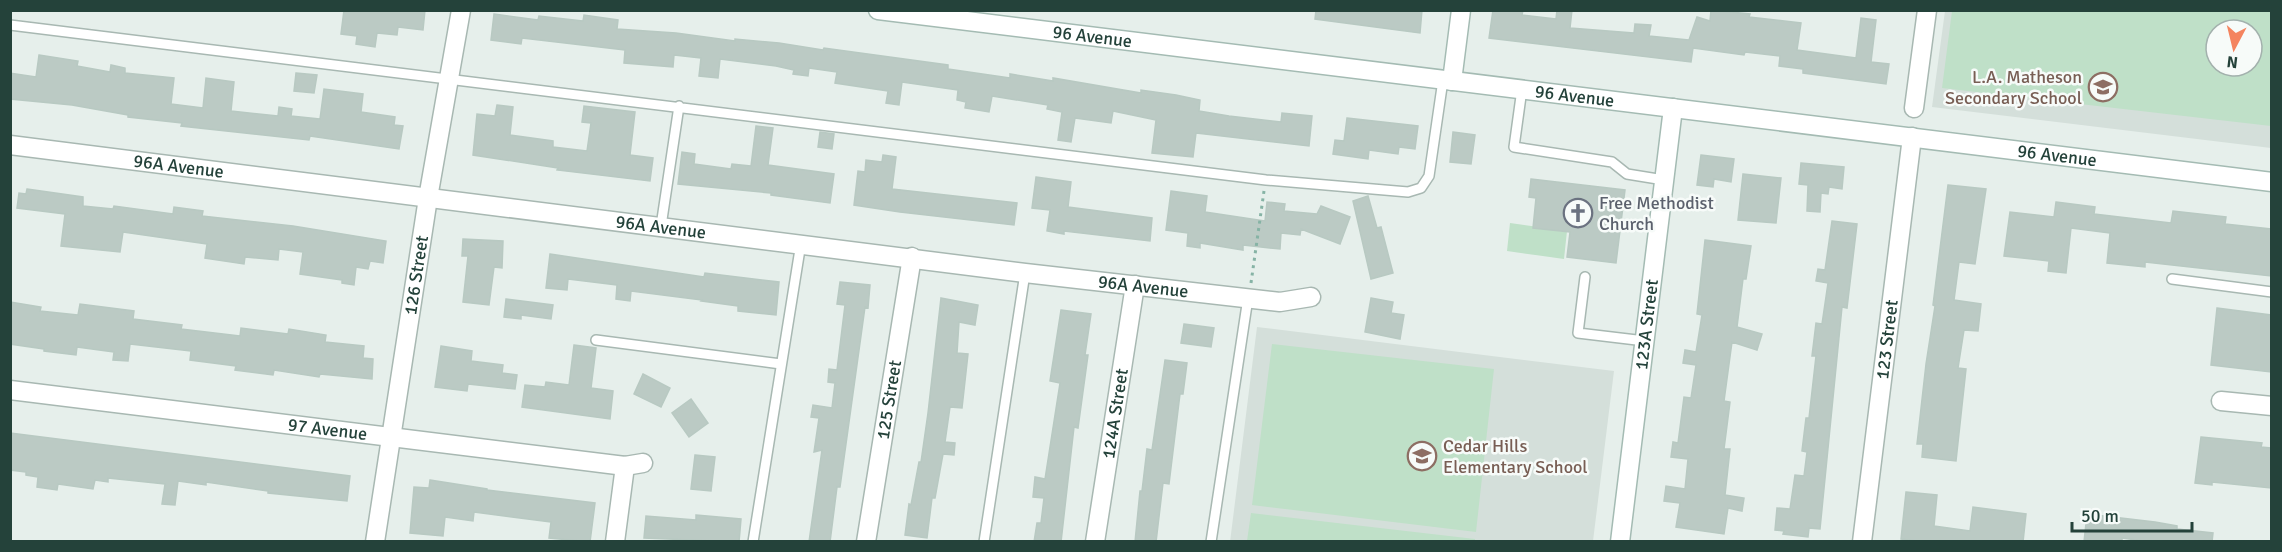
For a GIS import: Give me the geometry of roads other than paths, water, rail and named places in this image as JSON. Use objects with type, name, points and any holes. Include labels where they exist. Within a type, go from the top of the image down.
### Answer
[{"type":"street","name":"126 Street","points":[[375,542],[428,198],[461,10]]},
{"type":"street","name":"96 Avenue","points":[[878,10],[966,16],[1448,80],[2271,182]]},
{"type":"street","points":[[1448,80],[1461,10]]},
{"type":"street","points":[[1914,108],[1927,10]]},
{"type":"street","name":"123A Street","points":[[1620,542],[1673,108]]},
{"type":"street","name":"123 Street","points":[[1862,542],[1912,136]]},
{"type":"street","name":"96A Avenue","points":[[10,145],[1025,273],[1136,285],[1249,291],[1280,302],[1311,297]]},
{"type":"street","name":"125 Street","points":[[866,542],[912,257]]},
{"type":"street","name":"124A Street","points":[[1095,542],[1136,285]]},
{"type":"street","name":"97 Avenue","points":[[10,390],[634,464],[615,542]]},
{"type":"street","points":[[2221,401],[2271,406]]},
{"type":"lane","points":[[10,25],[1256,178],[1408,192],[1421,188],[1429,176],[1448,80]]},
{"type":"lane","points":[[1522,89],[1514,147],[1612,162],[1627,174],[1664,180]]},
{"type":"lane","points":[[661,226],[679,106]]},
{"type":"lane","points":[[753,542],[801,243]]},
{"type":"lane","points":[[984,542],[1025,273]]},
{"type":"lane","points":[[1585,277],[1578,333],[1645,341]]},
{"type":"lane","points":[[2172,279],[2271,292]]},
{"type":"lane","points":[[1211,542],[1249,291]]},
{"type":"lane","points":[[596,340],[781,364]]},
{"type":"place","name":"L.A. Matheson Secondary School","points":[[2103,87]]},
{"type":"place","name":"Free Methodist Church","points":[[1578,213]]},
{"type":"place","name":"Cedar Hills Elementary School","points":[[1422,456]]}]
